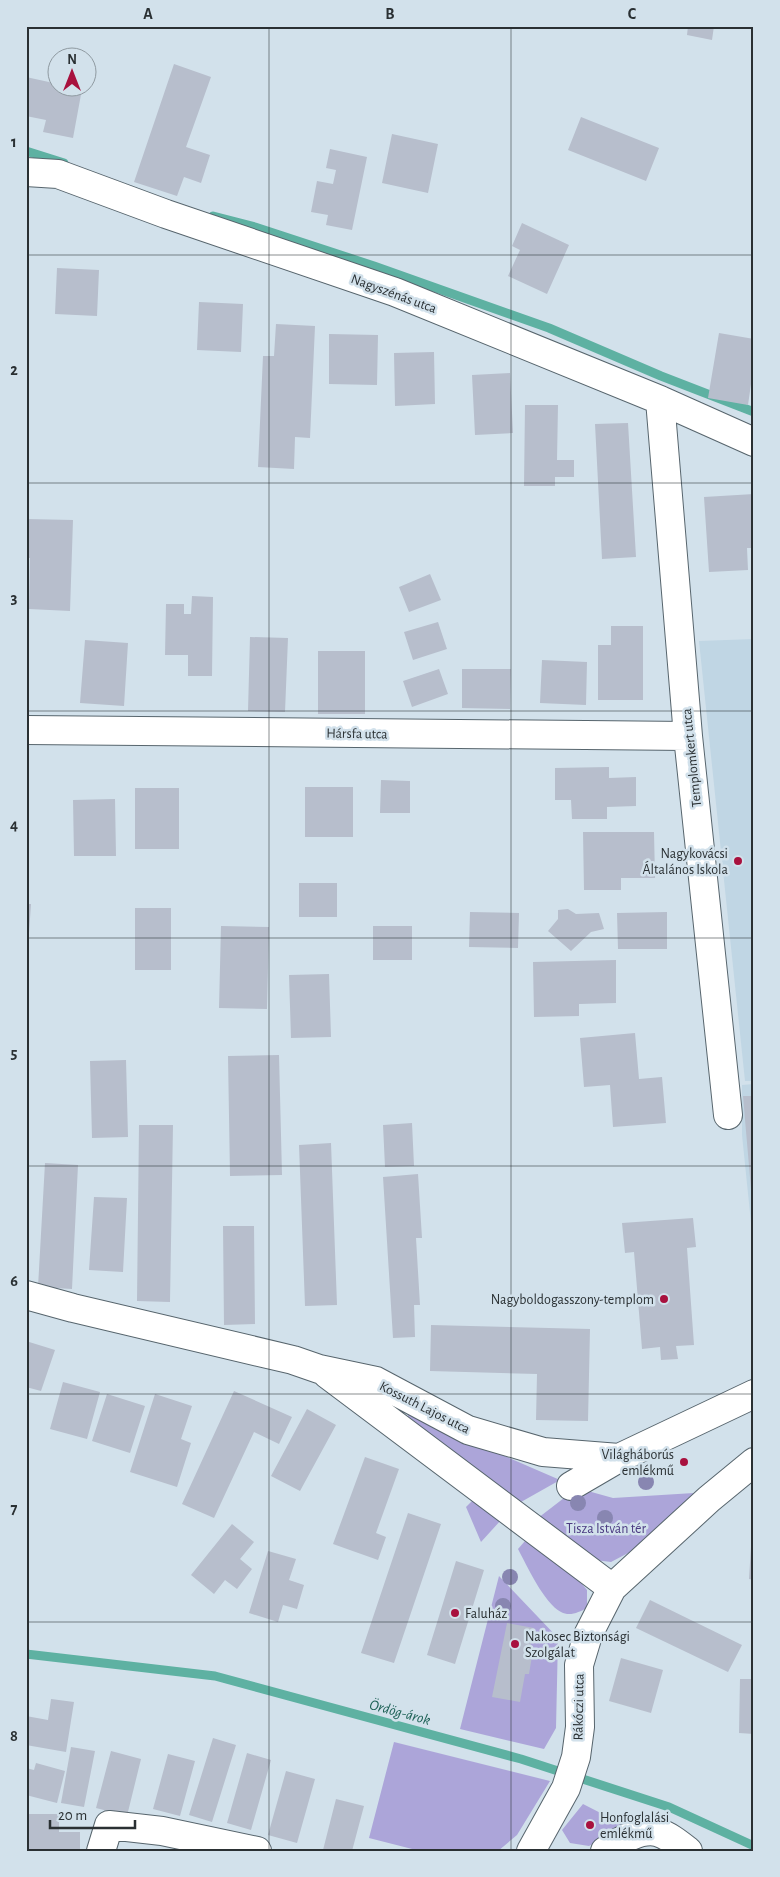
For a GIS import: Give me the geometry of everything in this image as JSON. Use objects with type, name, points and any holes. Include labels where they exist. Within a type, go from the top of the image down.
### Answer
[{"type":"street","name":"Nagyszénás utca","points":[[26,172],[58,174],[166,214],[395,292],[660,400],[754,442]]},
{"type":"street","name":"Templomkert utca","points":[[660,400],[688,736],[728,1115]]},
{"type":"street","name":"Hársfa utca","points":[[26,730],[688,736]]},
{"type":"street","name":"Kossuth Lajos utca","points":[[26,1295],[82,1311],[293,1360],[319,1369],[376,1381],[468,1430],[543,1452],[618,1458]]},
{"type":"street","name":"Kossuth Lajos utca","points":[[319,1369],[612,1588]]},
{"type":"street","name":"Kossuth Lajos utca","points":[[571,1486],[618,1458],[754,1394]]},
{"type":"street","points":[[612,1588],[709,1498],[754,1462]]},
{"type":"street","name":"Rákóczi utca","points":[[530,1851],[566,1788],[576,1757],[580,1727],[579,1665],[588,1635],[612,1588]]},
{"type":"street","points":[[101,1851],[109,1825],[162,1831],[257,1851]]},
{"type":"street","points":[[605,1851],[641,1832],[656,1832],[673,1840],[688,1851]]},
{"type":"shaded area","name":"Nagykovácsi Általános Iskola","points":[[754,639],[754,1081],[745,1081],[699,641]]},
{"type":"shaded area","points":[[754,1084],[754,1252],[742,1135],[742,1085]]},
{"type":"green space","points":[[408,1414],[560,1480],[521,1502],[408,1421]]},
{"type":"green space","name":"Tisza István tér","points":[[577,1488],[613,1498],[694,1493],[630,1552],[611,1562],[595,1560],[538,1518]]},
{"type":"green space","points":[[474,1499],[501,1520],[481,1542],[466,1507]]},
{"type":"green space","name":"Tisza István tér","points":[[525,1541],[577,1578],[587,1590],[587,1608],[568,1614],[561,1612],[548,1601],[536,1584],[518,1549]]},
{"type":"green space","points":[[499,1576],[558,1638],[556,1728],[544,1749],[460,1729]]},
{"type":"green space","points":[[394,1742],[550,1781],[517,1835],[498,1851],[420,1851],[369,1838]]},
{"type":"green space","points":[[583,1804],[626,1826],[589,1846],[570,1843],[562,1830]]},
{"type":"building","points":[[688,26],[714,26],[712,40],[687,35]]},
{"type":"building","points":[[174,64],[211,77],[186,147],[210,155],[201,183],[184,177],[177,196],[134,182]]},
{"type":"building","points":[[26,77],[48,82],[48,98],[80,98],[73,138],[43,132],[46,120],[26,116]]},
{"type":"building","points":[[581,117],[659,148],[646,181],[568,150]]},
{"type":"building","points":[[392,134],[438,144],[428,193],[382,183]]},
{"type":"building","points":[[330,149],[367,157],[352,230],[326,225],[328,215],[311,212],[317,181],[333,184],[336,170],[326,168]]},
{"type":"building","points":[[522,223],[569,245],[547,294],[508,276],[520,250],[512,246]]},
{"type":"building","points":[[57,268],[99,270],[97,316],[55,314]]},
{"type":"building","points":[[199,302],[243,304],[241,352],[197,350]]},
{"type":"building","points":[[276,324],[315,326],[310,438],[295,437],[294,469],[258,467],[263,356],[274,356]]},
{"type":"building","points":[[719,333],[754,339],[754,377],[752,377],[748,405],[708,398]]},
{"type":"building","points":[[329,334],[378,335],[377,385],[329,384]]},
{"type":"building","points":[[434,352],[435,404],[395,406],[394,353]]},
{"type":"building","points":[[510,373],[513,433],[475,435],[472,375]]},
{"type":"building","points":[[525,405],[558,405],[557,460],[574,460],[574,477],[555,477],[555,486],[524,486]]},
{"type":"building","points":[[628,423],[636,557],[602,559],[595,424]]},
{"type":"building","points":[[754,494],[754,548],[747,548],[748,570],[709,572],[704,497]]},
{"type":"building","points":[[26,519],[73,520],[70,611],[29,609],[30,558],[26,558]]},
{"type":"building","points":[[430,574],[441,600],[409,612],[399,587]]},
{"type":"building","points":[[192,596],[213,597],[212,676],[188,676],[188,655],[165,655],[166,604],[184,604],[184,614],[191,614]]},
{"type":"building","points":[[438,622],[447,649],[413,660],[404,632]]},
{"type":"building","points":[[611,626],[643,626],[643,700],[598,700],[598,645],[611,645]]},
{"type":"building","points":[[250,637],[288,638],[285,712],[248,711]]},
{"type":"building","points":[[85,640],[128,643],[124,706],[80,703]]},
{"type":"building","points":[[318,651],[365,651],[365,714],[318,714]]},
{"type":"building","points":[[542,660],[587,662],[586,705],[540,703]]},
{"type":"building","points":[[439,669],[448,694],[412,707],[403,681]]},
{"type":"building","points":[[462,669],[511,669],[510,709],[462,708]]},
{"type":"building","points":[[609,767],[609,778],[636,777],[636,806],[607,807],[607,819],[572,819],[571,800],[555,800],[555,768]]},
{"type":"building","points":[[381,780],[410,781],[410,813],[380,813]]},
{"type":"building","points":[[305,787],[353,787],[353,837],[305,837]]},
{"type":"building","points":[[135,788],[179,788],[179,849],[135,849]]},
{"type":"building","points":[[115,799],[116,856],[74,856],[73,800]]},
{"type":"building","points":[[583,832],[654,832],[655,878],[621,878],[621,890],[584,890]]},
{"type":"building","points":[[299,883],[337,883],[337,917],[299,917]]},
{"type":"building","points":[[26,904],[31,904],[28,948],[26,947]]},
{"type":"building","points":[[135,908],[171,908],[171,970],[135,970]]},
{"type":"building","points":[[568,909],[576,914],[599,913],[604,929],[591,932],[571,951],[548,931],[558,919],[558,910]]},
{"type":"building","points":[[470,912],[519,913],[518,948],[469,947]]},
{"type":"building","points":[[667,912],[667,949],[618,949],[617,913]]},
{"type":"building","points":[[221,926],[269,927],[267,1009],[219,1008]]},
{"type":"building","points":[[373,926],[412,926],[412,960],[373,960]]},
{"type":"building","points":[[616,960],[616,1003],[579,1004],[579,1016],[534,1017],[533,962]]},
{"type":"building","points":[[329,974],[331,1037],[291,1038],[289,975]]},
{"type":"building","points":[[635,1033],[639,1079],[662,1077],[666,1123],[613,1127],[610,1085],[584,1087],[580,1038]]},
{"type":"building","points":[[279,1055],[282,1175],[230,1176],[228,1056]]},
{"type":"building","points":[[126,1060],[128,1137],[92,1138],[90,1061]]},
{"type":"building","points":[[743,1096],[754,1096],[754,1201],[752,1201]]},
{"type":"building","points":[[412,1123],[414,1166],[385,1167],[383,1125]]},
{"type":"building","points":[[139,1125],[173,1125],[170,1302],[137,1301]]},
{"type":"building","points":[[331,1143],[337,1305],[305,1306],[299,1145]]},
{"type":"building","points":[[45,1163],[78,1165],[72,1289],[38,1287]]},
{"type":"building","points":[[418,1174],[422,1238],[416,1238],[420,1305],[414,1305],[415,1337],[393,1338],[383,1177]]},
{"type":"building","points":[[94,1197],[127,1198],[123,1272],[89,1270]]},
{"type":"building","name":"Nagyboldogasszony-templom","points":[[693,1218],[696,1247],[687,1248],[694,1345],[676,1346],[678,1359],[661,1360],[660,1347],[642,1349],[634,1252],[625,1253],[622,1223]]},
{"type":"building","points":[[223,1226],[254,1226],[255,1324],[224,1325]]},
{"type":"building","points":[[431,1325],[590,1329],[588,1421],[536,1420],[537,1374],[430,1371]]},
{"type":"building","points":[[26,1341],[55,1350],[41,1391],[26,1387]]},
{"type":"building","points":[[63,1382],[100,1392],[87,1439],[50,1429]]},
{"type":"building","points":[[234,1391],[292,1417],[279,1444],[254,1432],[214,1518],[182,1504]]},
{"type":"building","points":[[107,1394],[145,1406],[130,1453],[92,1441]]},
{"type":"building","points":[[155,1394],[192,1406],[181,1439],[191,1443],[177,1487],[130,1472]]},
{"type":"building","points":[[307,1409],[336,1425],[300,1491],[271,1476]]},
{"type":"building","points":[[365,1457],[399,1469],[376,1533],[386,1537],[378,1560],[333,1544]]},
{"type":"building","points":[[408,1513],[441,1524],[394,1663],[361,1653]]},
{"type":"building","points":[[232,1524],[254,1542],[240,1559],[252,1569],[237,1589],[225,1580],[214,1594],[191,1575]]},
{"type":"building","points":[[752,1531],[754,1531],[754,1580],[749,1579]]},
{"type":"building","points":[[268,1551],[296,1559],[289,1580],[304,1585],[297,1609],[283,1605],[278,1622],[249,1613]]},
{"type":"building","name":"Faluház","points":[[456,1561],[484,1570],[455,1664],[427,1655]]},
{"type":"building","points":[[650,1600],[742,1645],[728,1672],[636,1628]]},
{"type":"building","points":[[507,1623],[534,1628],[529,1655],[532,1656],[529,1674],[525,1674],[520,1702],[492,1697]]},
{"type":"building","points":[[621,1658],[663,1670],[651,1713],[609,1701]]},
{"type":"building","points":[[740,1679],[754,1679],[754,1734],[739,1733]]},
{"type":"building","points":[[51,1699],[74,1702],[66,1752],[26,1745],[26,1716],[48,1720]]},
{"type":"building","points":[[213,1738],[236,1745],[212,1822],[189,1815]]},
{"type":"building","points":[[71,1747],[95,1751],[84,1807],[61,1803]]},
{"type":"building","points":[[111,1751],[141,1759],[127,1816],[96,1808]]},
{"type":"building","points":[[247,1753],[271,1760],[251,1830],[227,1823]]},
{"type":"building","points":[[168,1754],[195,1761],[180,1816],[153,1809]]},
{"type":"building","points":[[36,1763],[65,1771],[57,1803],[26,1795],[26,1768],[34,1770]]},
{"type":"building","points":[[286,1771],[315,1779],[297,1843],[268,1835]]},
{"type":"building","points":[[336,1799],[364,1806],[352,1851],[323,1850]]},
{"type":"building","points":[[28,1814],[59,1814],[59,1832],[80,1832],[80,1851],[28,1851]]},
{"type":"waterway","points":[[26,151],[64,163]]},
{"type":"waterway","points":[[213,216],[255,227],[374,266],[549,328],[661,376],[754,412]]},
{"type":"waterway","name":"Ördög-árok","points":[[26,1654],[215,1676],[521,1759],[669,1807],[754,1846]]},
{"type":"place","name":"Nagykovácsi Általános Iskola","points":[[738,861]]},
{"type":"place","name":"Nagyboldogasszony-templom","points":[[664,1299]]},
{"type":"place","name":"Világháborús emlékmű","points":[[684,1462]]},
{"type":"place","name":"Faluház","points":[[455,1613]]},
{"type":"place","name":"Nakosec Biztonsági Szolgálat","points":[[515,1644]]},
{"type":"place","name":"Honfoglalási emlékmű","points":[[590,1825]]}]
